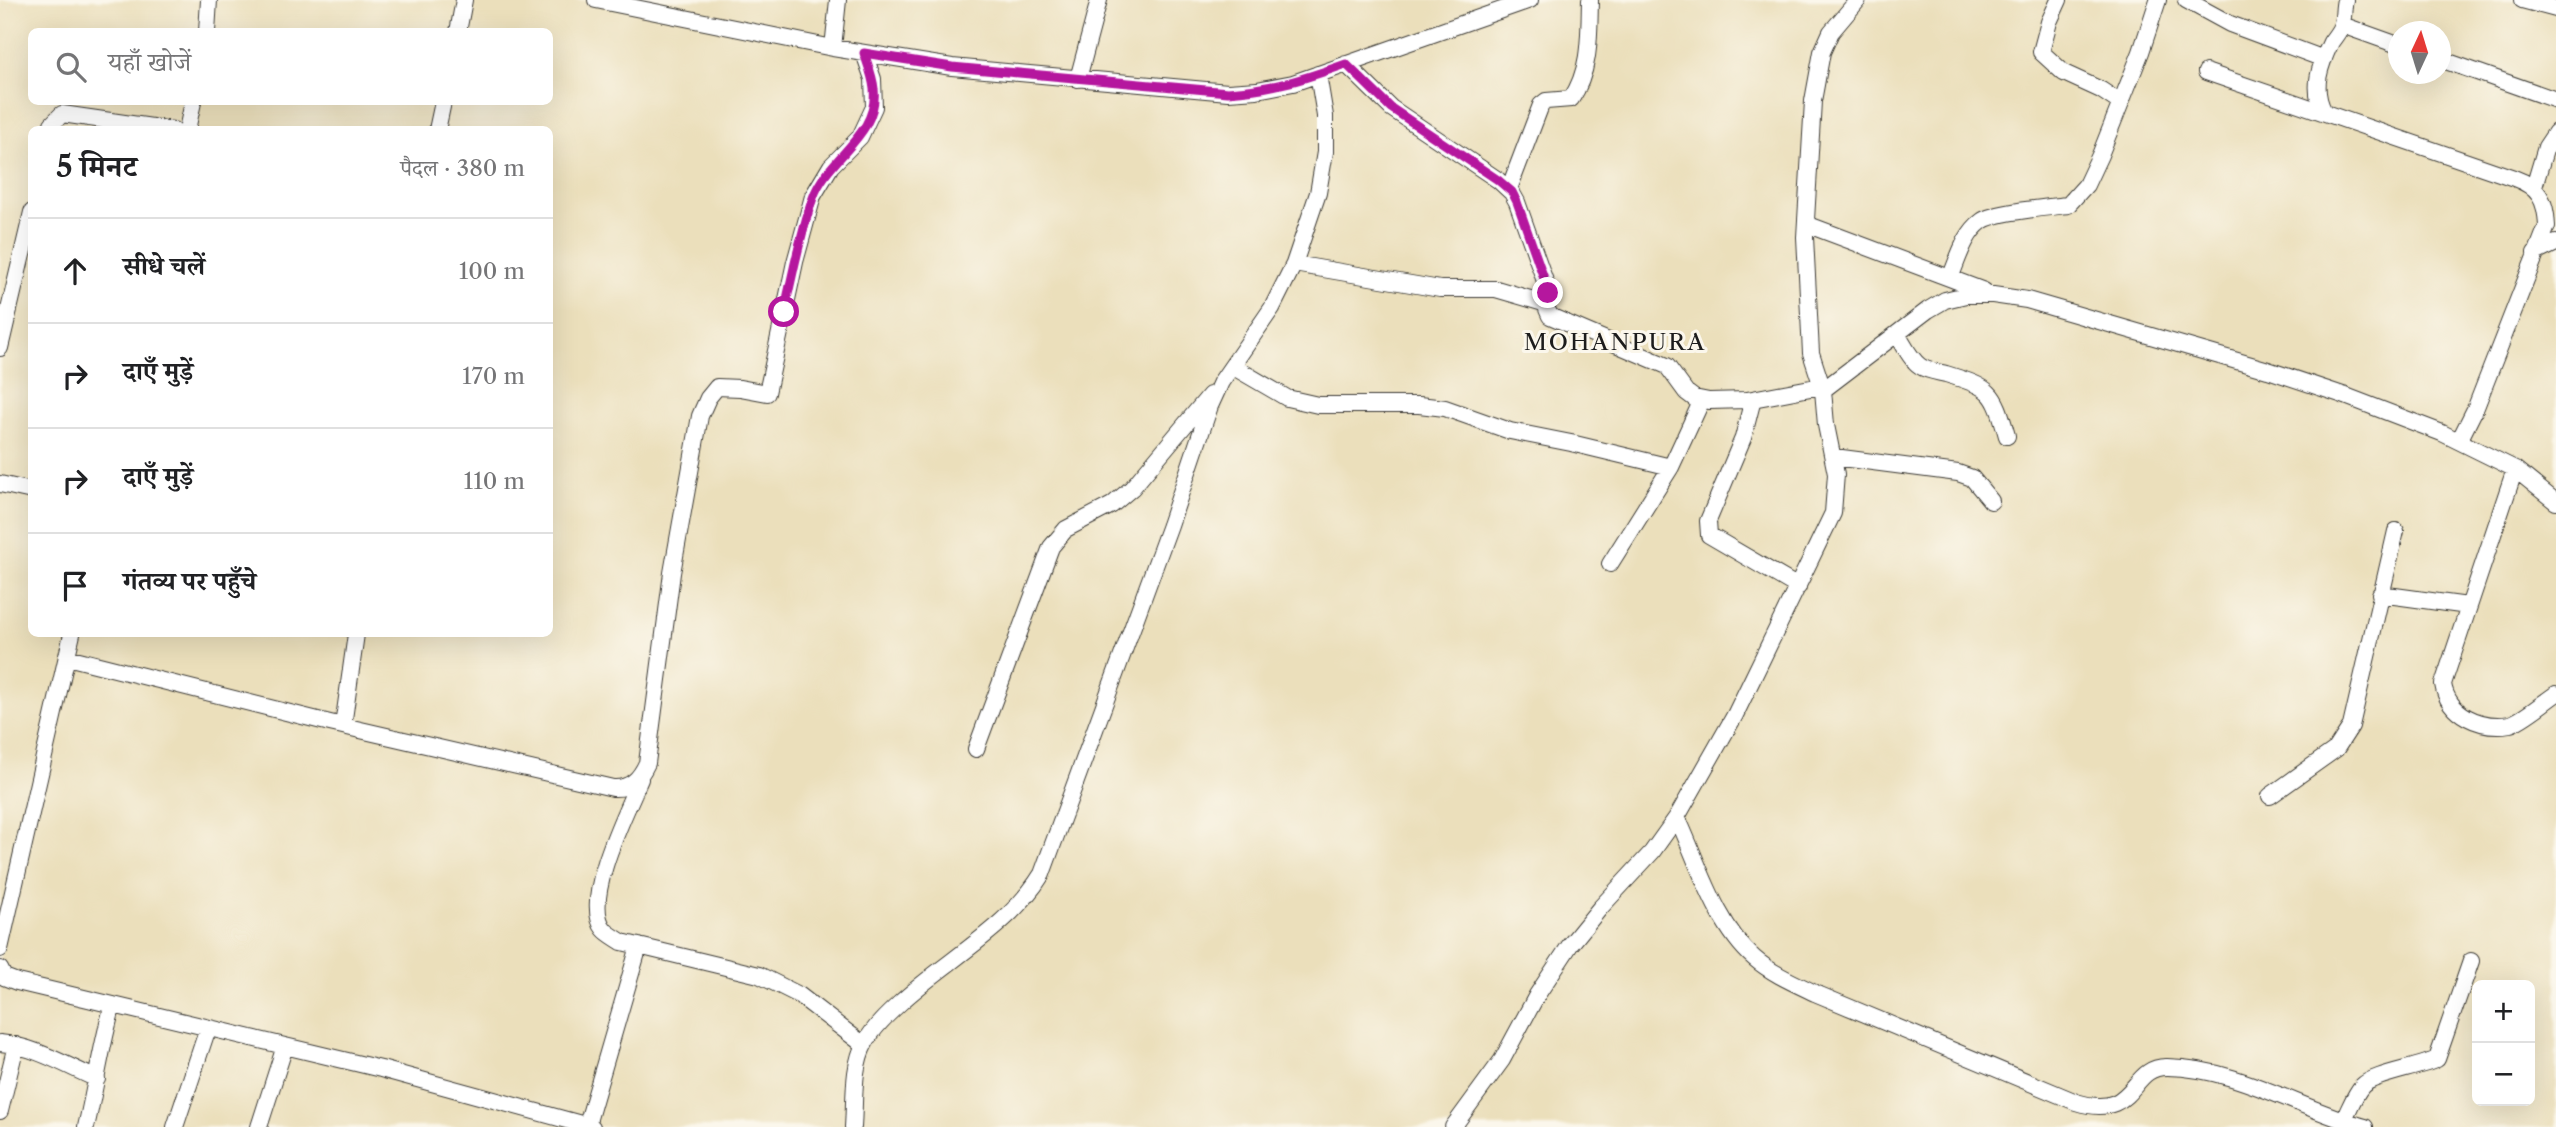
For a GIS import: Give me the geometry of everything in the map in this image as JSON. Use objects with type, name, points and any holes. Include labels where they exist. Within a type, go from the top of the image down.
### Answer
[{"type":"street","points":[[207,28],[209,0]]},
{"type":"street","points":[[459,28],[464,0]]},
{"type":"street","points":[[833,48],[838,0]]},
{"type":"street","points":[[1078,79],[1099,0]]},
{"type":"street","points":[[606,1],[833,48],[952,67],[1228,92],[1281,86],[1530,0]]},
{"type":"street","points":[[1508,189],[1541,105],[1546,101],[1571,99],[1576,93],[1588,51],[1590,0]]},
{"type":"street","points":[[2059,0],[2049,22],[2041,52],[2064,73],[2101,90],[2119,102]]},
{"type":"street","points":[[1950,278],[1965,242],[1982,220],[2025,210],[2068,205],[2086,185],[2141,52],[2158,0]]},
{"type":"street","points":[[2186,0],[2230,24],[2324,59]]},
{"type":"street","points":[[2324,112],[2318,100],[2317,87],[2324,59],[2342,25],[2345,0]]},
{"type":"street","points":[[2522,0],[2556,9]]},
{"type":"street","points":[[1453,1127],[1502,1060],[1537,995],[1570,945],[1652,852],[1677,817],[1735,715],[1833,513],[1836,474],[1834,457],[1826,425],[1822,388],[1811,353],[1806,225],[1813,101],[1822,52],[1830,32],[1854,2]]},
{"type":"street","points":[[2342,25],[2388,41]]},
{"type":"street","points":[[864,53],[873,79],[874,107],[860,137],[831,166],[813,196],[795,262],[767,393],[717,387],[708,398],[700,416],[672,573],[647,763],[603,870],[596,903],[598,917],[604,929],[622,942],[759,975],[799,995],[864,1045]]},
{"type":"street","points":[[2451,63],[2556,100]]},
{"type":"street","points":[[1346,64],[1391,108],[1508,189],[1517,202],[1546,284],[1550,316],[1667,366],[1686,392],[1694,398],[1753,399],[1822,388],[1945,300],[1966,295],[1993,295],[2027,300],[2268,370],[2343,395],[2459,441],[2515,469],[2556,502]]},
{"type":"street","points":[[2206,72],[2534,187],[2546,208],[2547,226],[2484,387],[2459,441]]},
{"type":"street","points":[[976,749],[1051,547],[1066,529],[1112,505],[1132,488],[1221,382],[1272,308],[1294,264],[1318,193],[1325,152],[1325,116],[1318,74]]},
{"type":"street","points":[[188,126],[192,105]]},
{"type":"street","points":[[438,126],[442,105]]},
{"type":"street","points":[[52,126],[62,114],[145,126]]},
{"type":"street","points":[[2534,187],[2546,147],[2556,132]]},
{"type":"street","points":[[1806,225],[1993,295]]},
{"type":"street","points":[[0,348],[28,229]]},
{"type":"street","points":[[2536,253],[2556,243]]},
{"type":"street","points":[[1294,264],[1440,289],[1496,289],[1547,304]]},
{"type":"street","points":[[1897,334],[1921,367],[1969,380],[1984,387],[1997,405],[2007,436]]},
{"type":"street","points":[[1232,366],[1287,398],[1318,405],[1419,405],[1445,408],[1510,431],[1671,467]]},
{"type":"street","points":[[853,1127],[858,1071],[864,1045],[880,1022],[1012,912],[1031,891],[1041,874],[1170,525],[1209,406],[1221,382]]},
{"type":"street","points":[[1753,399],[1743,438],[1708,521],[1709,535],[1798,587]]},
{"type":"street","points":[[1610,564],[1671,467],[1702,400]]},
{"type":"street","points":[[1834,457],[1958,473],[1972,478],[1992,501]]},
{"type":"street","points":[[2515,469],[2443,684],[2445,697],[2465,719],[2479,723],[2512,724],[2556,694]]},
{"type":"street","points":[[0,484],[28,490]]},
{"type":"street","points":[[2270,796],[2336,749],[2351,726],[2396,531]]},
{"type":"street","points":[[2380,594],[2468,606]]},
{"type":"street","points":[[0,949],[71,637]]},
{"type":"street","points":[[343,726],[356,637]]},
{"type":"street","points":[[67,657],[343,726],[613,788],[624,788],[640,778]]},
{"type":"street","points":[[1677,817],[1725,922],[1739,943],[1755,959],[1815,993],[2076,1102],[2094,1107],[2107,1107],[2118,1102],[2151,1070],[2164,1067],[2197,1068],[2235,1078],[2343,1121],[2365,1127]]},
{"type":"street","points":[[1,978],[381,1069],[542,1120],[589,1126],[639,946]]},
{"type":"street","points":[[2343,1121],[2364,1084],[2372,1079],[2416,1068],[2437,1059],[2471,961]]},
{"type":"street","points":[[86,1127],[104,1034],[113,1005]]},
{"type":"street","points":[[175,1127],[208,1028]]},
{"type":"street","points":[[0,1111],[8,1044],[97,1079]]},
{"type":"street","points":[[259,1127],[285,1046]]},
{"type":"district","name":"MOHANPURA","points":[[1615,342]]},
{"type":"route","points":[[784,312],[813,196],[831,166],[860,137],[874,107],[873,79],[864,53],[952,67],[1228,92],[1293,83],[1346,64],[1391,108],[1512,192],[1548,293]]}]
